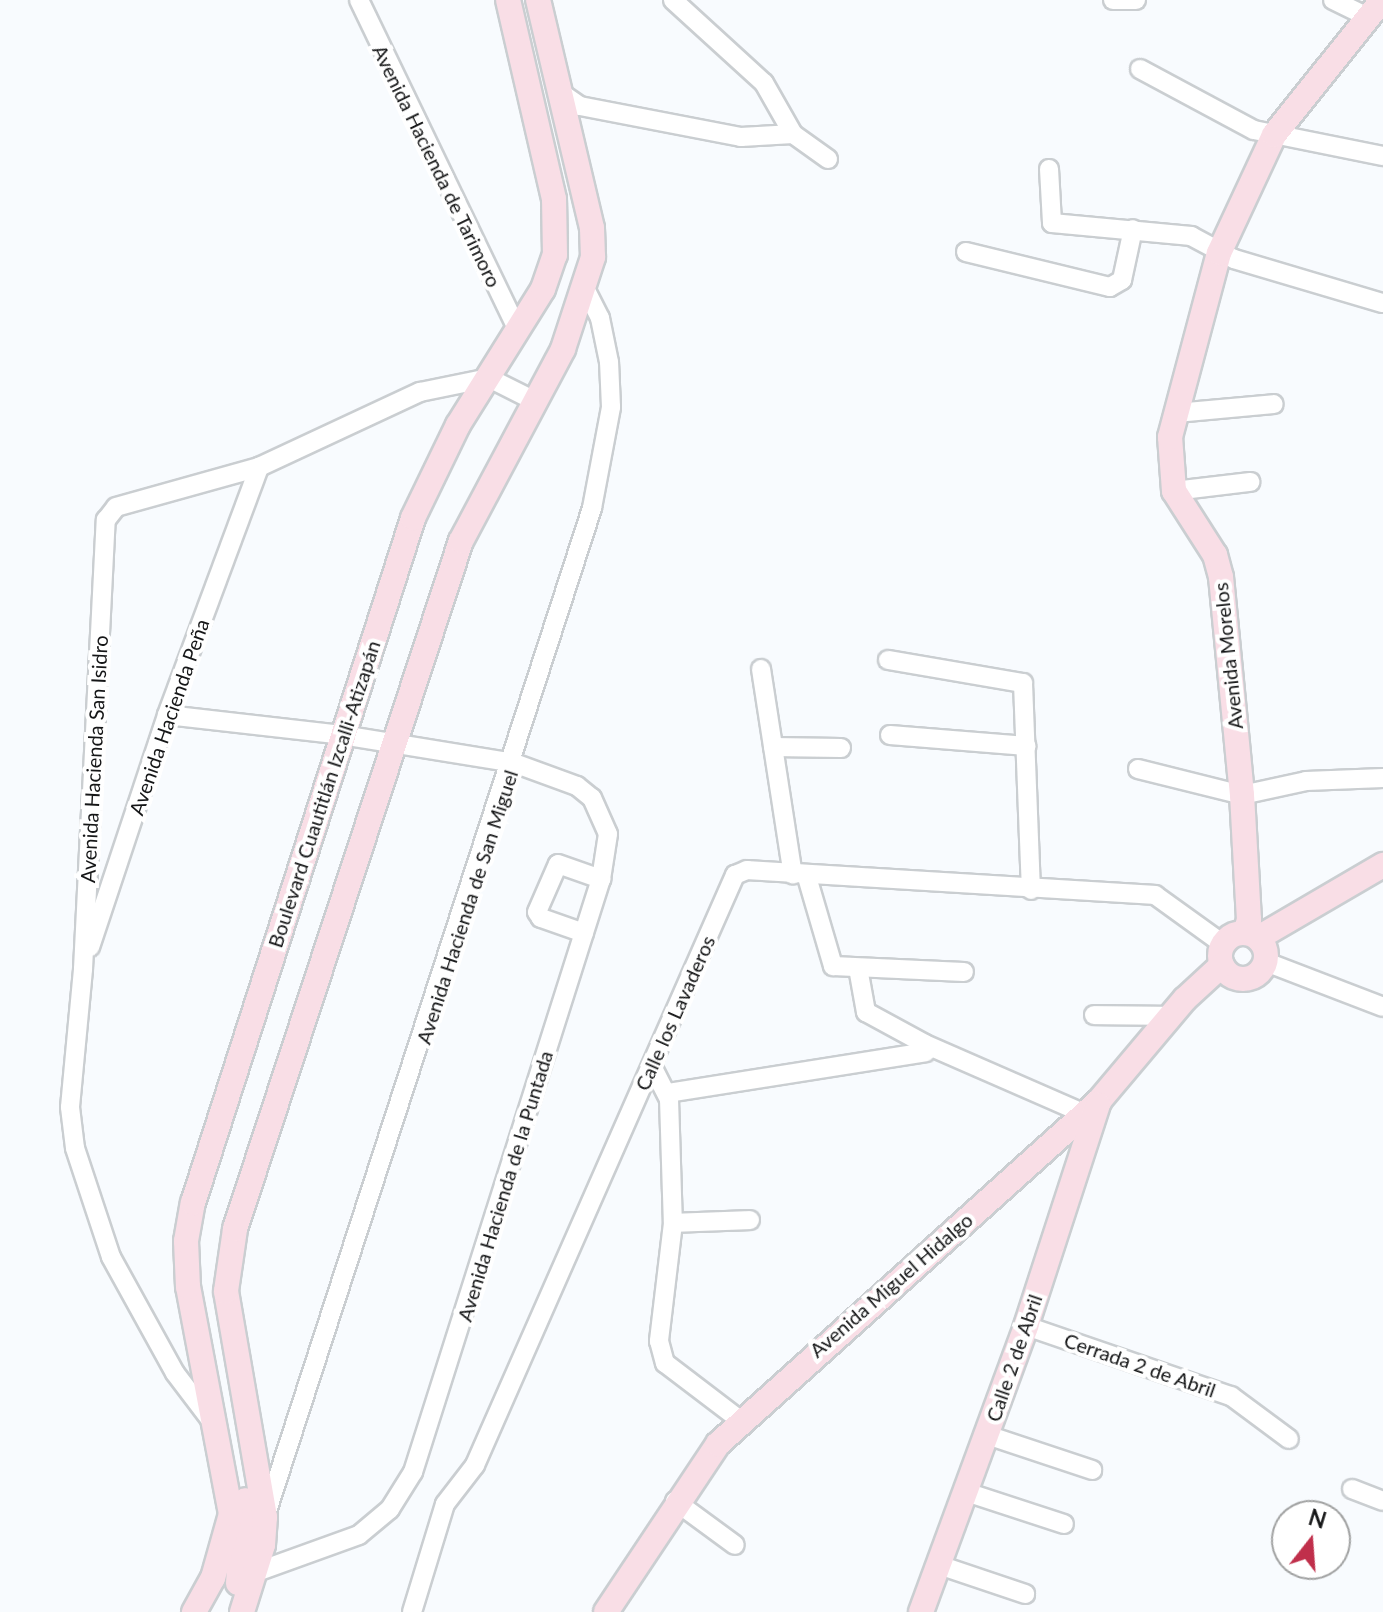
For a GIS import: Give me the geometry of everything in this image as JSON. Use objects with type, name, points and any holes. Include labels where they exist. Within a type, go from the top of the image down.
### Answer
[{"type":"main road","name":"Boulevard Cuautitlán Izcalli-Atizapán","points":[[194,1612],[213,1578],[231,1514],[188,1287],[186,1241],[193,1203],[413,518],[458,425],[543,289],[555,255],[557,223],[508,0]]},
{"type":"main road","points":[[231,1612],[243,1564],[245,1496],[220,1349],[226,1291],[242,1201],[391,743],[461,541],[535,401],[586,290],[593,257],[592,228],[538,0]]},
{"type":"main road","name":"Avenida Morelos","points":[[1262,941],[1242,795],[1221,577],[1215,555],[1174,491],[1168,463],[1176,413],[1219,253],[1274,135],[1374,8]]},
{"type":"main road","points":[[1225,961],[1383,865]]},
{"type":"main road","points":[[1225,961],[1254,977],[1262,941]]},
{"type":"main road","name":"Avenida Miguel Hidalgo","points":[[606,1612],[675,1501],[741,1421],[1086,1119],[1171,1016],[1225,961]]},
{"type":"main road","name":"Calle 2 de Abril","points":[[921,1612],[1026,1326],[1086,1119]]},
{"type":"main road","points":[[188,1287],[220,1349],[256,1507],[241,1612]]},
{"type":"main road","points":[[226,1291],[265,1517],[256,1572],[241,1612]]},
{"type":"street","name":"Avenida Hacienda de Tarimoro","points":[[359,0],[518,331]]},
{"type":"street","points":[[673,0],[764,83],[793,134],[828,159]]},
{"type":"street","points":[[1113,0],[1136,0]]},
{"type":"street","points":[[1333,0],[1374,8]]},
{"type":"street","points":[[1140,69],[1254,130],[1383,156]]},
{"type":"street","points":[[557,90],[580,106],[741,137],[793,134]]},
{"type":"street","points":[[1049,169],[1052,223],[1191,236],[1219,253],[1383,303]]},
{"type":"street","points":[[966,252],[1110,287],[1122,280],[1133,229]]},
{"type":"street","name":"Avenida Hacienda de San Miguel","points":[[265,1517],[514,763],[604,454],[611,407],[609,362],[600,318],[586,290]]},
{"type":"street","points":[[489,378],[535,401]]},
{"type":"street","name":"Avenida Hacienda San Isidro","points":[[215,1425],[175,1373],[111,1257],[75,1148],[71,1058],[83,969],[106,520],[116,507],[259,467],[420,392],[489,378]]},
{"type":"street","points":[[1176,413],[1274,404]]},
{"type":"street","name":"Avenida Hacienda Peña","points":[[83,969],[167,715],[259,467]]},
{"type":"street","points":[[1174,491],[1250,482]]},
{"type":"street","points":[[888,660],[1023,683],[1031,890]]},
{"type":"street","points":[[761,669],[773,747],[800,876],[833,966],[964,972]]},
{"type":"street","name":"Avenida Hacienda de la Puntada","points":[[167,715],[342,735],[514,763],[562,779],[592,798],[608,834],[601,879],[423,1449],[405,1490],[376,1524],[349,1540],[256,1572]]},
{"type":"street","points":[[890,735],[1027,746]]},
{"type":"street","points":[[773,747],[841,748]]},
{"type":"street","points":[[1138,769],[1242,795],[1306,781],[1383,778]]},
{"type":"street","points":[[584,933],[541,918],[537,912],[558,864],[601,879]]},
{"type":"street","name":"Calle los Lavaderos","points":[[412,1612],[445,1504],[475,1465],[735,875],[747,870],[800,876],[1163,897],[1225,961]]},
{"type":"street","points":[[1262,941],[1383,1007]]},
{"type":"street","points":[[858,968],[866,1012],[925,1044],[1086,1119]]},
{"type":"street","points":[[1094,1015],[1171,1016]]},
{"type":"street","points":[[668,1093],[926,1052]]},
{"type":"street","points":[[652,1066],[668,1093],[673,1223],[659,1341],[665,1363],[741,1421]]},
{"type":"street","points":[[673,1223],[750,1220]]},
{"type":"street","name":"Cerrada 2 de Abril","points":[[1026,1326],[1231,1396],[1289,1439]]},
{"type":"street","points":[[987,1435],[1092,1470]]},
{"type":"street","points":[[1352,1489],[1383,1501]]},
{"type":"street","points":[[966,1492],[1064,1524]]},
{"type":"street","points":[[675,1501],[735,1545]]},
{"type":"street","points":[[939,1565],[1025,1594]]}]
